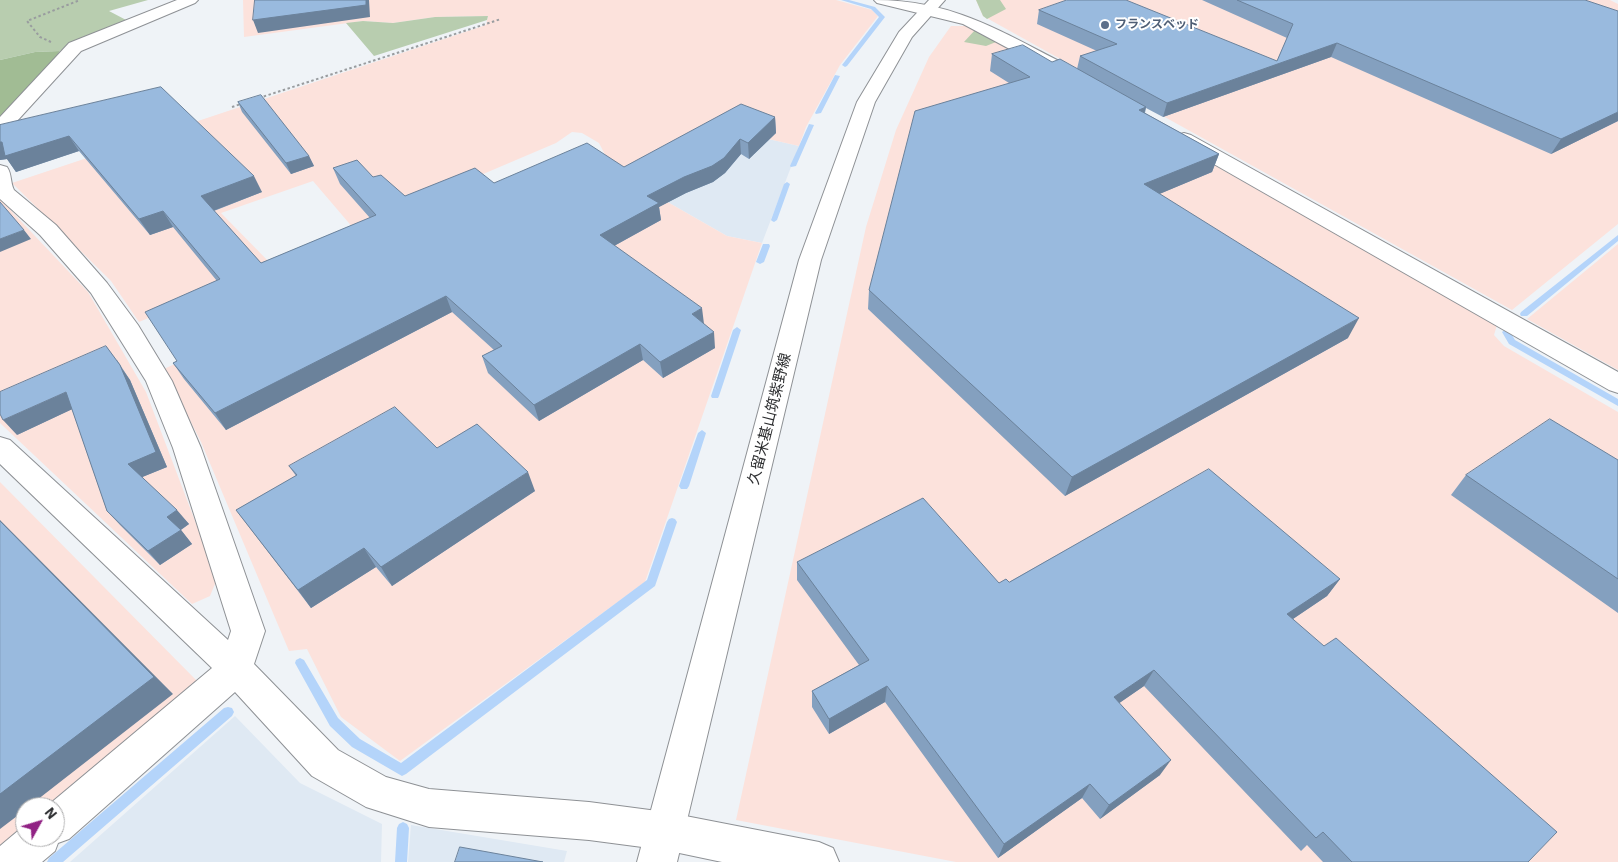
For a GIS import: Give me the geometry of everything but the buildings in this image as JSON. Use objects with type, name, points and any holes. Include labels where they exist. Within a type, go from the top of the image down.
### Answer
[{"type":"street","points":[[0,128],[55,69],[69,51],[92,38],[190,0]]},
{"type":"street","points":[[882,0],[934,5],[990,30],[1066,72]]},
{"type":"street","name":"久留米基山筑紫野線","points":[[661,846],[810,260],[866,102],[905,35],[934,5]]},
{"type":"street","points":[[1170,131],[1618,384]]},
{"type":"street","points":[[0,171],[0,184],[6,194],[48,230],[99,288],[129,331],[159,381],[187,448],[230,572],[248,631],[236,669],[65,816]]},
{"type":"street","points":[[0,447],[236,669],[324,763],[380,794],[429,808],[589,821],[661,846],[819,862]]},
{"type":"street","points":[[12,862],[29,847]]},
{"type":"path","points":[[69,51],[40,37],[27,21],[80,0]]},
{"type":"path","points":[[250,101],[482,24],[501,20]]},
{"type":"path","points":[[232,107],[241,104]]},
{"type":"shaded area","points":[[243,0],[836,0],[872,10],[878,16],[840,65],[806,127],[799,146],[751,135],[629,180],[727,236],[762,243],[645,582],[400,761],[341,717],[307,649],[289,651],[201,442],[164,369],[429,244],[614,172],[599,143],[582,133],[572,132],[556,143],[354,229],[313,181],[221,213],[272,265],[139,322],[111,281],[12,183],[486,25],[488,16],[435,17],[393,23],[363,21],[244,37]]},
{"type":"shaded area","points":[[976,0],[1610,0],[1618,4],[1618,224],[1512,310],[983,16]]},
{"type":"shaded area","points":[[951,26],[967,26],[975,30],[1497,325],[1494,335],[1504,346],[1618,412],[1618,862],[956,862],[736,820],[866,227],[896,130],[929,57]]},
{"type":"shaded area","points":[[751,135],[799,146],[762,243],[727,236],[629,180]]},
{"type":"shaded area","points":[[0,199],[88,292],[146,392],[217,579],[210,596],[192,604],[0,423]]},
{"type":"shaded area","points":[[1618,244],[1618,370],[1527,319]]},
{"type":"shaded area","points":[[0,482],[199,683],[63,797],[15,797],[15,837],[0,849]]},
{"type":"shaded area","points":[[235,716],[300,783],[382,824],[381,862],[70,862]]},
{"type":"shaded area","points":[[411,825],[567,851],[564,862],[408,862]]},
{"type":"green space","points":[[0,0],[148,0],[109,11],[128,21],[60,51],[35,52],[0,60]]},
{"type":"green space","points":[[976,0],[1000,0],[1006,9],[987,19],[983,16]]},
{"type":"green space","points":[[488,16],[487,20],[374,56],[346,23],[363,21],[393,23],[435,17]]},
{"type":"green space","points":[[975,30],[996,42],[986,46],[964,42]]},
{"type":"green space","points":[[60,51],[38,82],[0,118],[0,60],[35,52]]},
{"type":"waterway","points":[[843,0],[873,8],[882,17],[845,65]]},
{"type":"waterway","points":[[818,113],[837,76]]},
{"type":"waterway","points":[[793,166],[811,125]]},
{"type":"waterway","points":[[774,220],[787,184]]},
{"type":"waterway","points":[[1524,314],[1618,237]]},
{"type":"waterway","points":[[760,262],[766,246]]},
{"type":"waterway","points":[[715,396],[737,330]]},
{"type":"waterway","points":[[1506,332],[1512,342],[1618,403]]},
{"type":"waterway","points":[[684,486],[702,433]]},
{"type":"waterway","points":[[300,663],[334,722],[356,743],[402,770],[651,583],[672,522]]},
{"type":"waterway","points":[[53,862],[228,712]]},
{"type":"waterway","points":[[401,862],[403,828]]},
{"type":"place","name":"フランスベッド","points":[[1105,25]]}]
